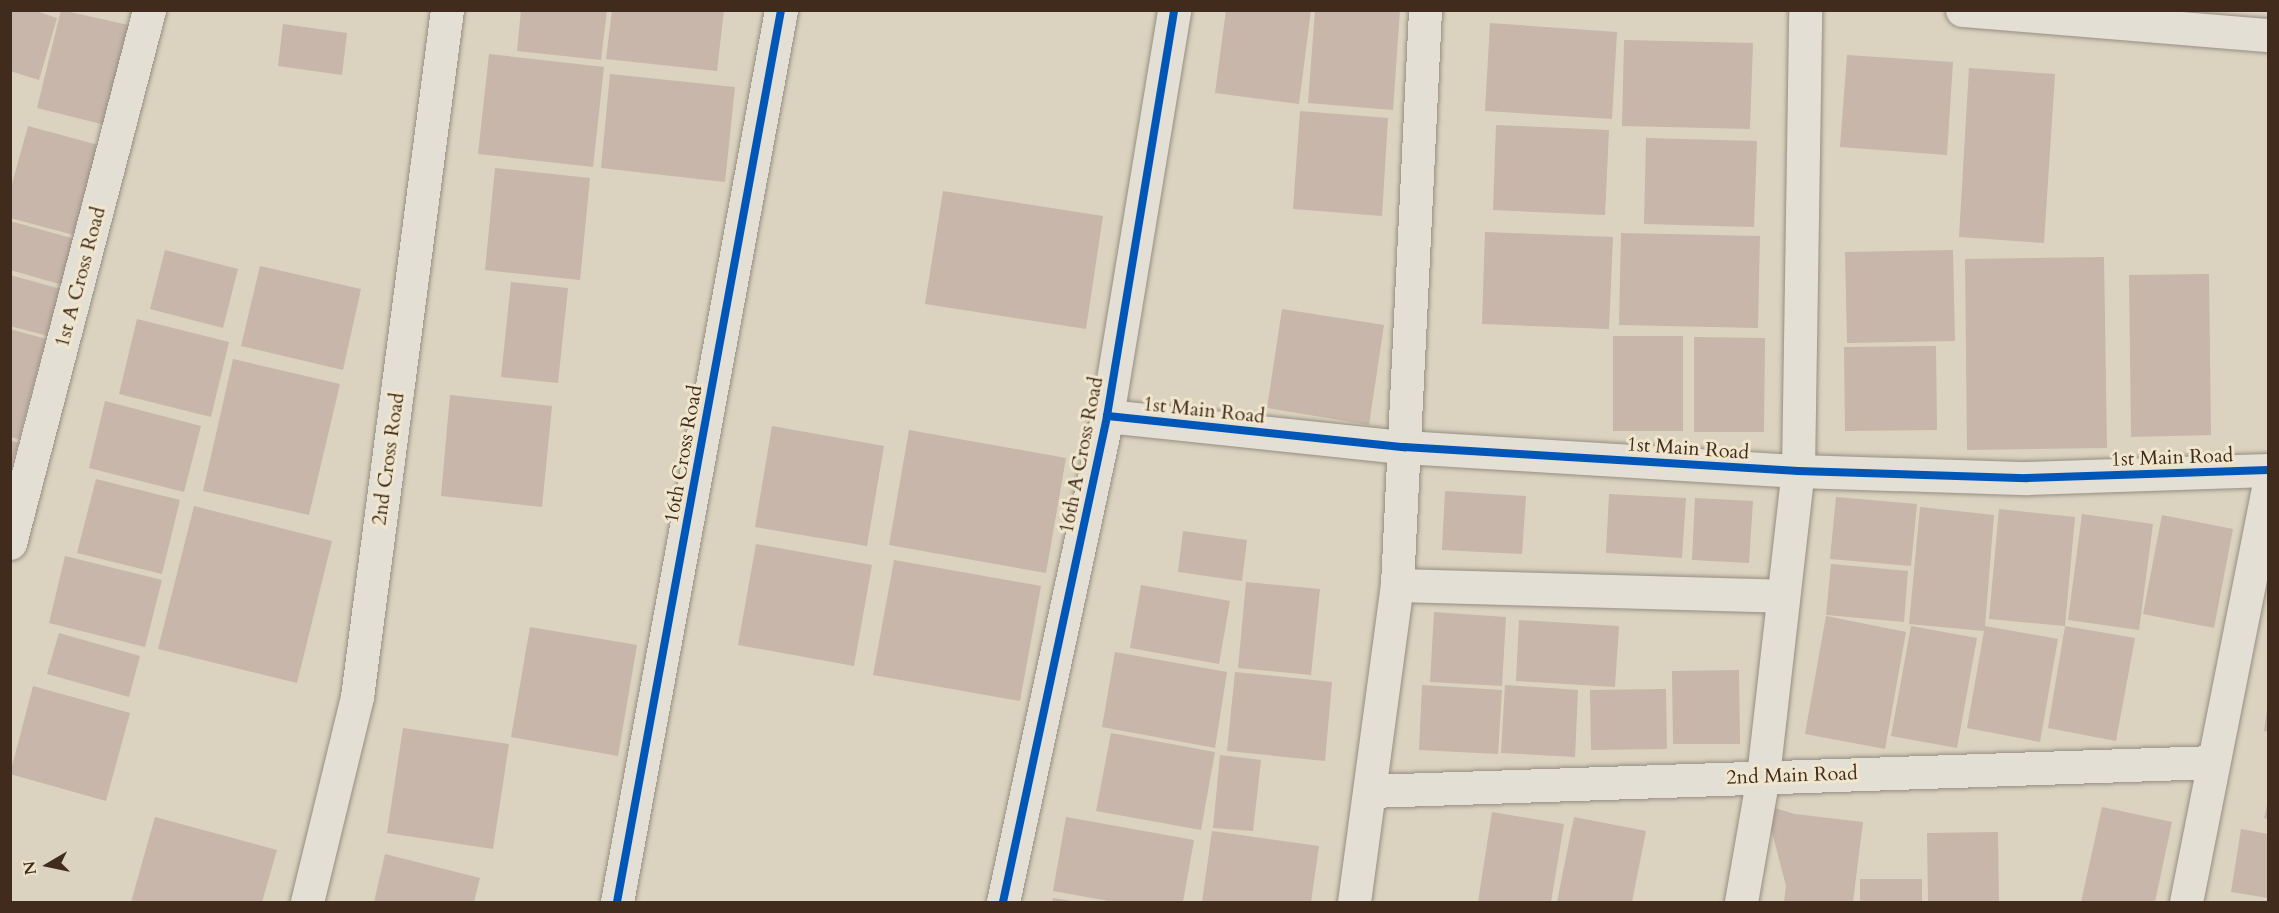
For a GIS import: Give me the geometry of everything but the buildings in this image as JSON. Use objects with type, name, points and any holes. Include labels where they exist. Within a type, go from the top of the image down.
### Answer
[{"type":"street","name":"1st A Cross Road","points":[[10,543],[149,10]]},
{"type":"street","name":"2nd Cross Road","points":[[307,903],[357,697],[447,10]]},
{"type":"street","name":"16th Cross Road","points":[[617,903],[781,10]]},
{"type":"street","name":"16th A Cross Road","points":[[1003,903],[1107,416],[1174,10]]},
{"type":"street","points":[[1354,903],[1371,791],[1397,585],[1425,10]]},
{"type":"street","points":[[1741,903],[1763,776],[1798,471],[1805,10]]},
{"type":"street","points":[[1982,11],[2268,35]]},
{"type":"street","name":"1st Main Road","points":[[1107,416],[1404,447],[1798,471],[2027,478],[2268,470]]},
{"type":"street","points":[[2186,903],[2268,486]]},
{"type":"street","points":[[1397,585],[1783,596]]},
{"type":"street","name":"2nd Main Road","points":[[1371,791],[2213,762]]},
{"type":"cycle path","points":[[617,902],[781,10]]},
{"type":"cycle path","points":[[1003,902],[1107,416],[1174,10]]},
{"type":"cycle path","points":[[1107,416],[1404,447],[1798,471],[2027,478],[2268,470]]}]
